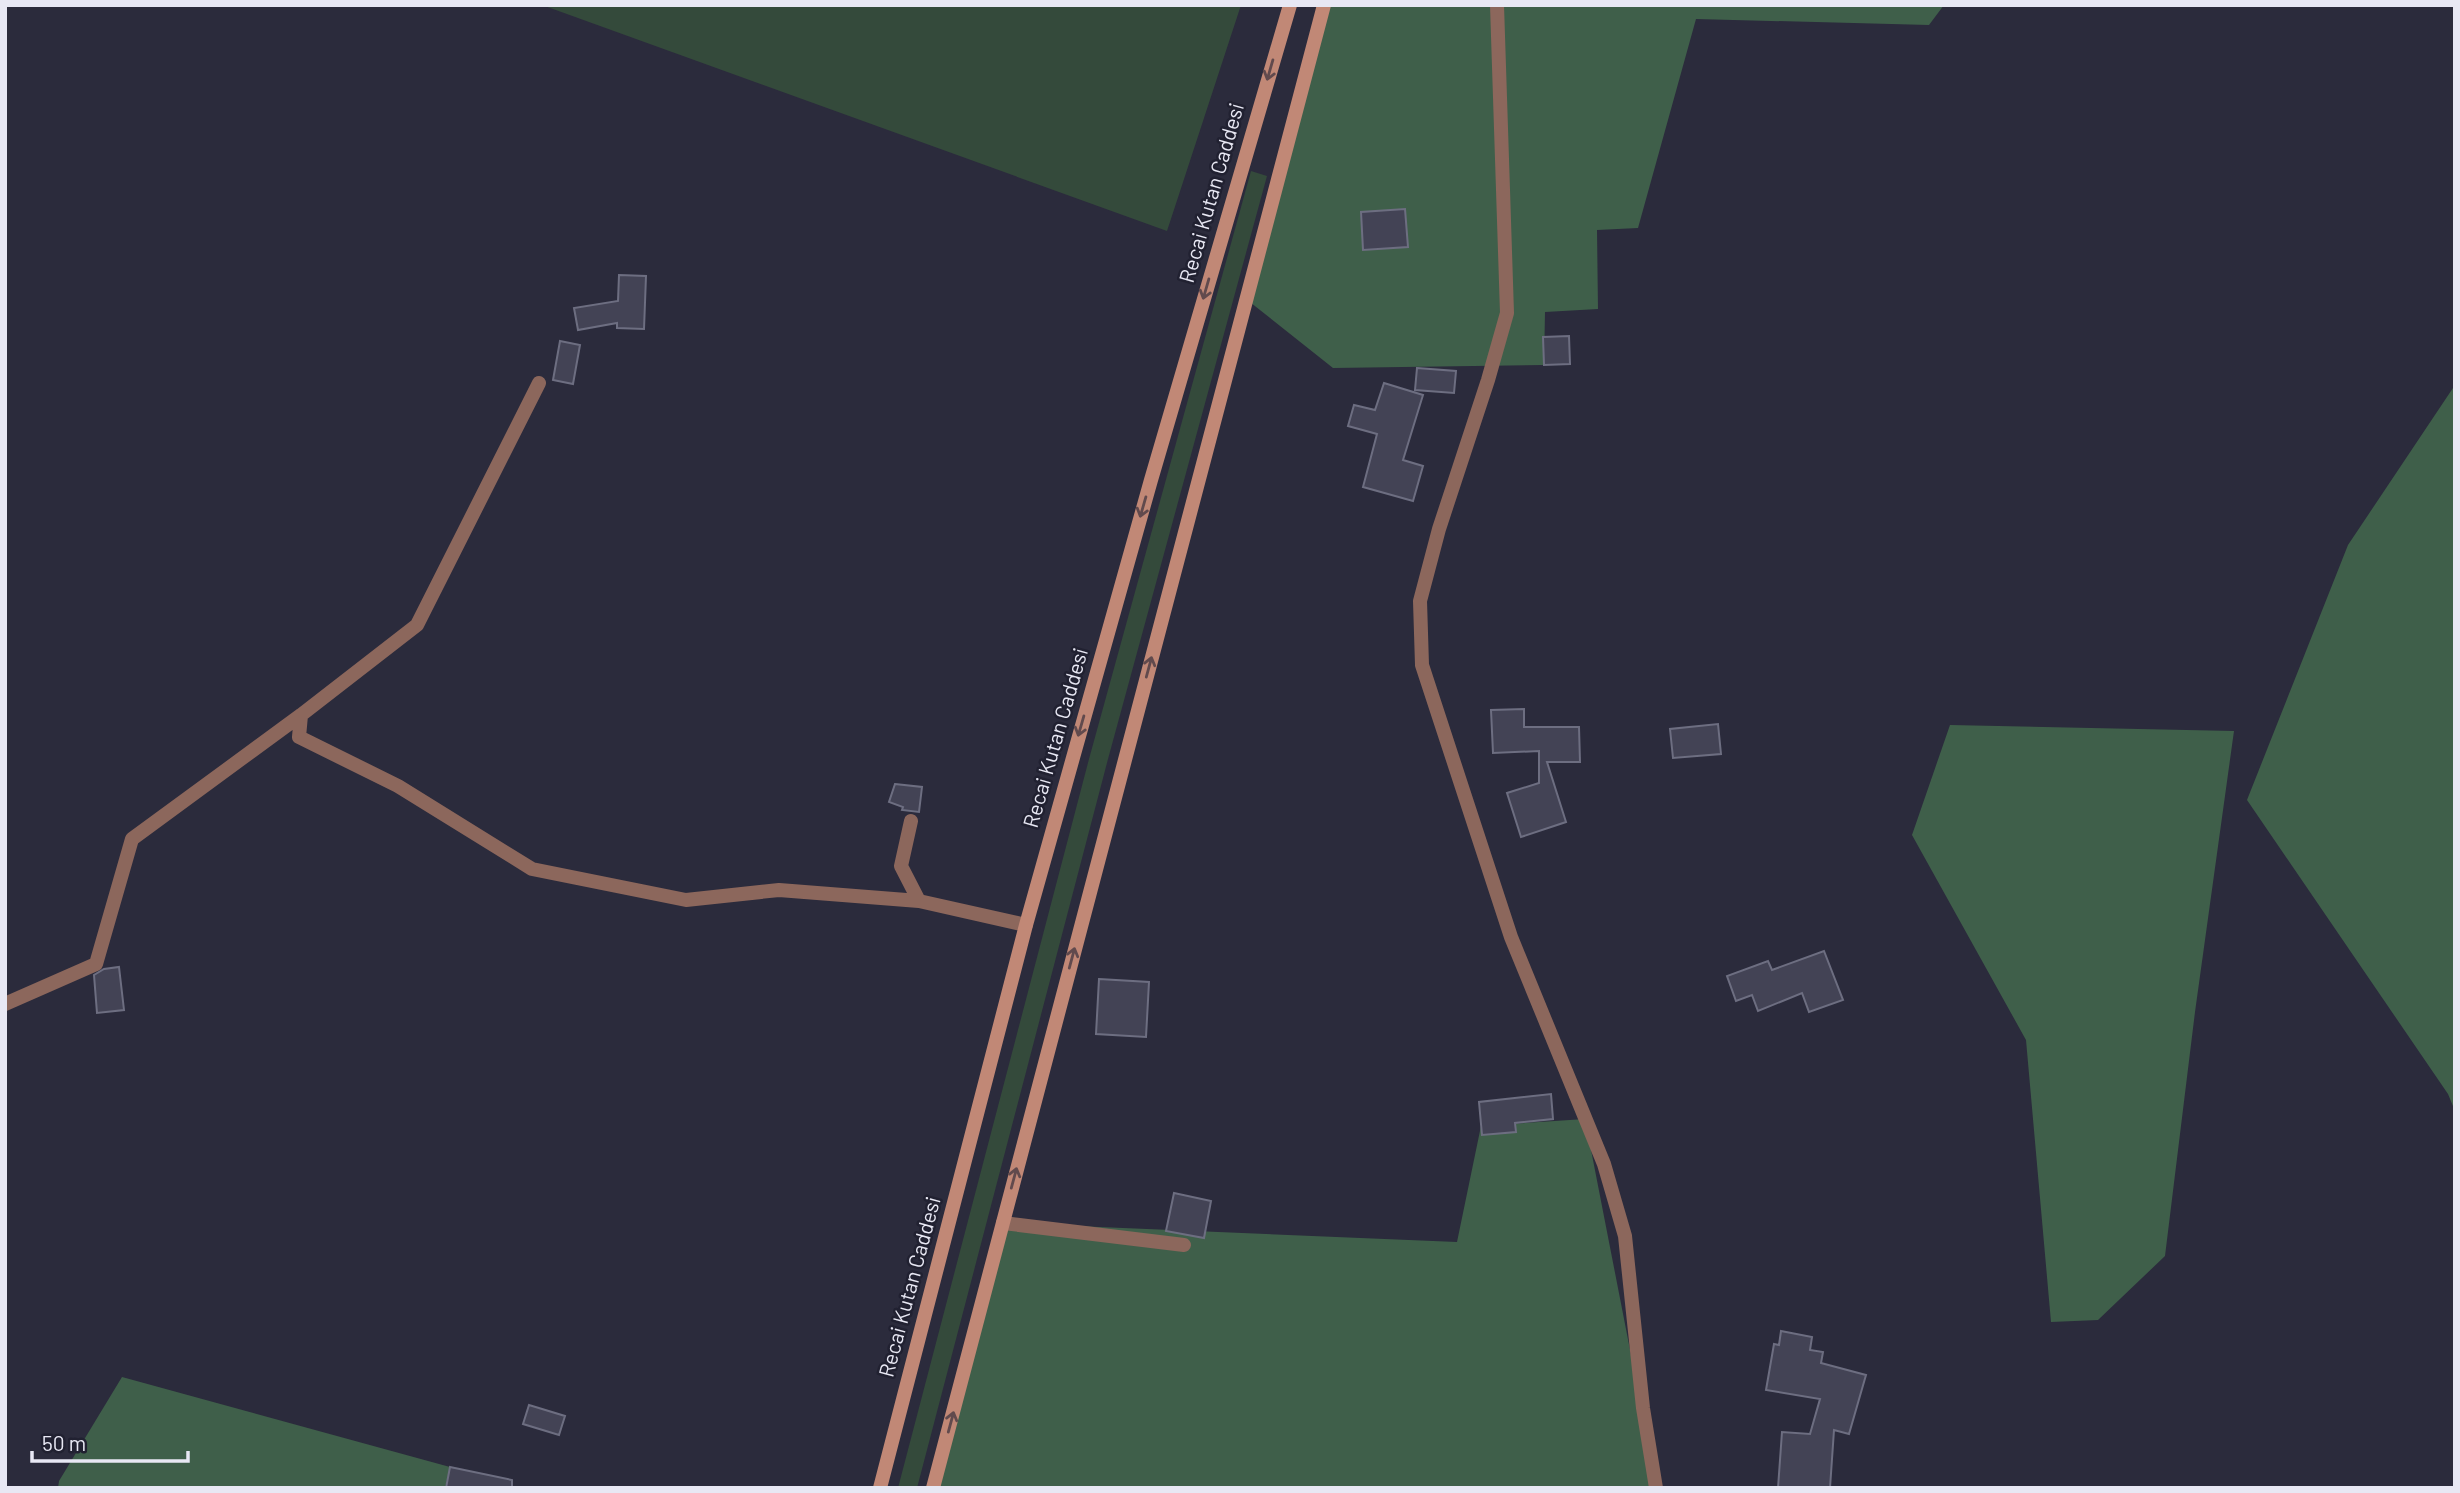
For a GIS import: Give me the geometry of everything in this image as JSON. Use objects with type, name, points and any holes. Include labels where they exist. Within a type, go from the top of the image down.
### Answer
[{"type":"main road","name":"Recai Kutan Caddesi","points":[[880,1488],[1026,925],[1154,467],[1290,5]]},
{"type":"main road","points":[[933,1488],[1324,5]]},
{"type":"street","points":[[1497,5],[1507,313],[1439,529],[1420,601],[1422,665],[1511,937],[1604,1164],[1625,1236],[1643,1408],[1656,1488]]},
{"type":"street","points":[[5,1004],[96,964],[132,839],[301,715],[417,625],[539,383]]},
{"type":"street","points":[[301,715],[299,737],[398,786],[532,869],[686,900],[779,890],[919,901],[1026,925]]},
{"type":"street","points":[[911,821],[901,866],[919,901]]},
{"type":"street","points":[[1003,1223],[1184,1245]]},
{"type":"green space","points":[[542,5],[1241,5],[1167,231]]},
{"type":"green space","points":[[1321,5],[1944,5],[1929,25],[1696,19],[1638,228],[1597,230],[1598,309],[1545,312],[1544,365],[1333,368],[1246,299]]},
{"type":"green space","points":[[1251,171],[1267,176],[1108,759],[917,1488],[898,1488],[1089,759]]},
{"type":"green space","points":[[2455,385],[2455,1111],[2448,1094],[2247,800],[2348,545]]},
{"type":"green space","points":[[1950,725],[2234,731],[2165,1256],[2098,1320],[2051,1322],[2026,1040],[1912,835]]},
{"type":"green space","points":[[1585,1119],[1657,1488],[933,1488],[1003,1223],[1457,1242],[1481,1126]]},
{"type":"green space","points":[[122,1377],[450,1467],[445,1488],[58,1488],[59,1481]]},
{"type":"building","points":[[1405,209],[1408,247],[1363,250],[1361,212]]},
{"type":"building","points":[[619,275],[646,276],[644,329],[617,328],[617,323],[578,330],[574,308],[618,301]]},
{"type":"building","points":[[1569,336],[1570,364],[1544,365],[1543,337]]},
{"type":"building","points":[[560,341],[580,345],[573,384],[553,380]]},
{"type":"building","points":[[1417,368],[1456,371],[1454,393],[1415,390]]},
{"type":"building","points":[[1384,383],[1423,395],[1403,460],[1423,466],[1413,501],[1363,487],[1377,434],[1348,426],[1354,405],[1375,410]]},
{"type":"building","points":[[1524,709],[1524,727],[1579,727],[1580,762],[1547,762],[1566,822],[1521,837],[1507,793],[1539,783],[1539,751],[1493,753],[1491,710]]},
{"type":"building","points":[[1718,724],[1721,754],[1673,758],[1670,729]]},
{"type":"building","points":[[895,784],[922,787],[919,812],[902,810],[903,807],[889,802]]},
{"type":"building","points":[[1824,951],[1843,1000],[1809,1012],[1802,993],[1758,1011],[1752,995],[1736,1001],[1727,976],[1768,961],[1772,970]]},
{"type":"building","points":[[119,967],[124,1010],[97,1013],[94,975],[104,969]]},
{"type":"building","points":[[1099,979],[1149,982],[1146,1037],[1096,1034]]},
{"type":"building","points":[[1551,1094],[1553,1119],[1515,1123],[1516,1132],[1482,1135],[1479,1102]]},
{"type":"building","points":[[1174,1193],[1211,1201],[1204,1238],[1166,1231]]},
{"type":"building","points":[[1781,1331],[1812,1337],[1810,1350],[1823,1352],[1821,1363],[1866,1375],[1849,1434],[1834,1430],[1830,1488],[1778,1488],[1782,1432],[1810,1434],[1820,1399],[1766,1390],[1774,1344],[1779,1345]]},
{"type":"building","points":[[529,1405],[565,1416],[559,1435],[523,1424]]},
{"type":"building","points":[[450,1467],[512,1480],[512,1488],[446,1488]]}]
